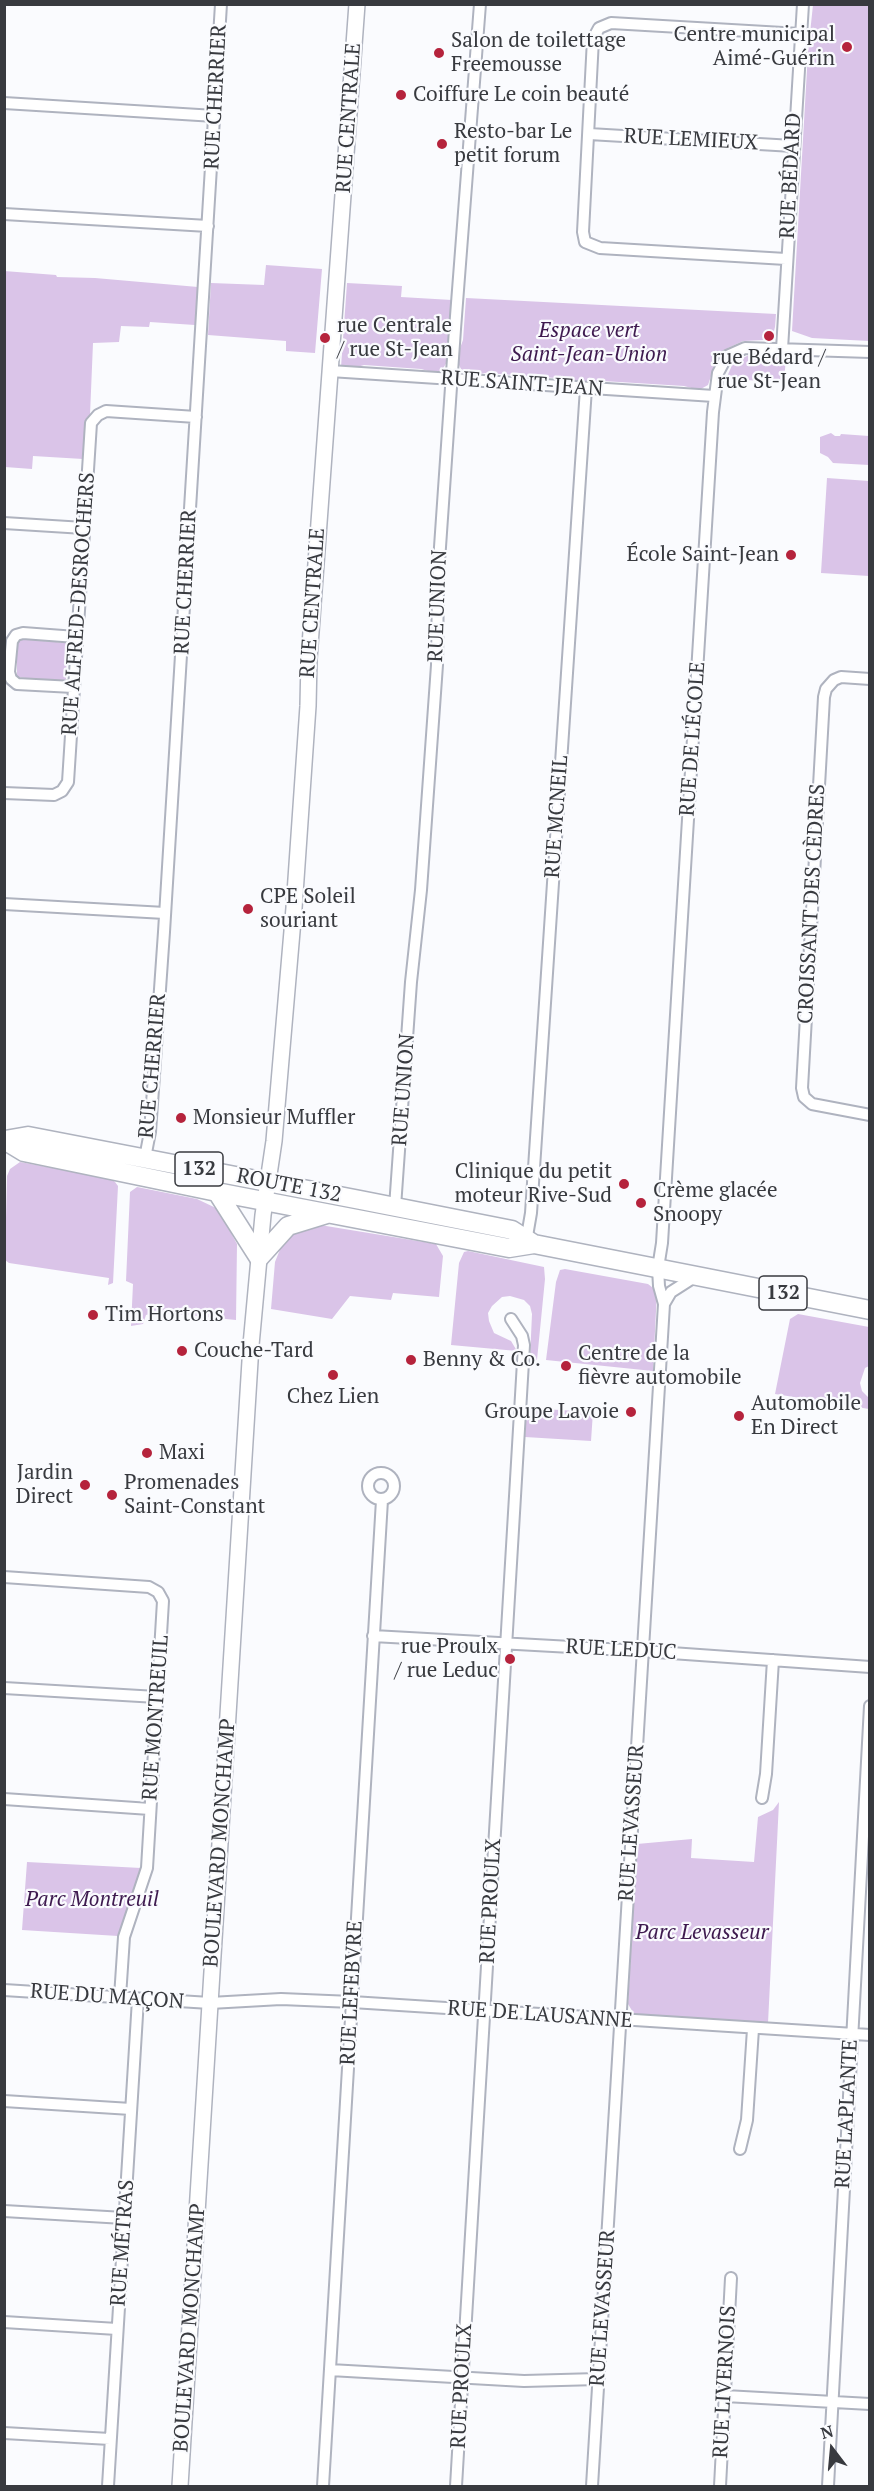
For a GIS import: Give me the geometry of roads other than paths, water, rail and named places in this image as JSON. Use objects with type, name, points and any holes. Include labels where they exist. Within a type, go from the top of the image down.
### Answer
[{"type":"highway","name":"ROUTE 132","points":[[5,1140],[28,1136],[145,1158],[267,1191],[328,1213],[509,1248],[529,1243],[870,1310]]},
{"type":"highway","name":"ROUTE 132","points":[[5,1140],[24,1152],[217,1192],[267,1191],[395,1207],[512,1230],[529,1243]]},
{"type":"highway","points":[[217,1192],[259,1258],[288,1226],[328,1213]]},
{"type":"street","points":[[212,4],[221,5]]},
{"type":"street","name":"RUE CENTRALE","points":[[267,1191],[294,908],[308,706],[309,659],[357,4]]},
{"type":"street","name":"RUE UNION","points":[[395,1207],[432,727],[438,576],[480,4]]},
{"type":"street","name":"RUE BÉDARD","points":[[782,348],[803,4]]},
{"type":"street","name":"RUE CHERRIER","points":[[145,1158],[150,1132],[165,913],[221,5]]},
{"type":"street","points":[[786,259],[600,248],[588,245],[583,238],[583,232],[593,39],[599,28],[611,23],[800,34]]},
{"type":"street","points":[[4,103],[215,116]]},
{"type":"street","name":"RUE LEMIEUX","points":[[589,134],[793,146]]},
{"type":"street","points":[[4,214],[208,226]]},
{"type":"street","name":"RUE DE L'ÉCOLE","points":[[658,1268],[662,1243],[714,396],[720,366],[733,352],[745,348],[870,352]]},
{"type":"street","name":"RUE SAINT-JEAN","points":[[330,371],[714,396]]},
{"type":"street","name":"RUE MCNEIL","points":[[529,1243],[586,388]]},
{"type":"street","name":"RUE ALFRED-DESROCHERS","points":[[4,793],[50,796],[62,791],[68,778],[90,428],[95,417],[102,412],[112,411],[196,417]]},
{"type":"street","points":[[4,523],[84,528]]},
{"type":"street","points":[[73,687],[17,684],[11,680],[9,672],[12,641],[16,635],[23,633],[76,637]]},
{"type":"street","name":"CROISSANT DES CÈDRES","points":[[870,679],[841,677],[834,680],[826,689],[824,697],[802,1088],[804,1096],[812,1104],[870,1115]]},
{"type":"street","points":[[4,903],[165,913]]},
{"type":"street","name":"BOULEVARD MONCHAMP","points":[[180,2487],[244,1446],[259,1258],[267,1191]]},
{"type":"street","name":"RUE LEVASSEUR","points":[[592,2487],[664,1304],[659,1286],[658,1268]]},
{"type":"street","points":[[664,1304],[671,1292],[696,1276]]},
{"type":"street","name":"RUE PROULX","points":[[456,2487],[524,1345],[522,1336],[511,1319]]},
{"type":"street","name":"RUE LEFEBVRE","points":[[323,2487],[382,1500]]},
{"type":"street","name":"RUE MONTREUIL","points":[[4,1577],[154,1588],[161,1596],[163,1605],[146,1874],[124,1933],[120,1997]]},
{"type":"street","name":"RUE LEDUC","points":[[373,1636],[643,1651],[870,1667]]},
{"type":"street","points":[[762,1798],[766,1774],[773,1660]]},
{"type":"street","points":[[4,1688],[157,1697]]},
{"type":"street","name":"RUE LAPLANTE","points":[[828,2487],[870,1706]]},
{"type":"street","points":[[4,1799],[150,1809]]},
{"type":"street","name":"RUE DU MAÇON","points":[[4,1990],[210,2003]]},
{"type":"street","name":"RUE MÉTRAS","points":[[108,2487],[138,1999]]},
{"type":"street","name":"RUE DE LAUSANNE","points":[[210,2003],[281,1999],[352,2002],[870,2035]]},
{"type":"street","points":[[740,2149],[747,2120],[753,2029]]},
{"type":"street","points":[[4,2101],[131,2109]]},
{"type":"street","points":[[4,2211],[124,2218]]},
{"type":"street","name":"RUE LIVERNOIS","points":[[720,2487],[731,2278]]},
{"type":"street","points":[[4,2322],[117,2329]]},
{"type":"street","points":[[330,2370],[539,2382],[598,2379]]},
{"type":"street","points":[[725,2396],[870,2404]]},
{"type":"street","points":[[4,2433],[111,2439]]},
{"type":"place","name":"Centre municipal Aimé-Guérin","points":[[847,47]]},
{"type":"place","name":"Salon de toilettage Freemousse","points":[[439,53]]},
{"type":"place","name":"Coiffure Le coin beauté","points":[[401,95]]},
{"type":"place","name":"Resto-bar Le petit forum","points":[[442,144]]},
{"type":"place","name":"rue Bédard / rue St-Jean","points":[[769,336]]},
{"type":"place","name":"rue Centrale / rue St-Jean","points":[[325,338]]},
{"type":"place","name":"École Saint-Jean","points":[[791,555]]},
{"type":"place","name":"CPE Soleil souriant","points":[[248,909]]},
{"type":"place","name":"Monsieur Muffler","points":[[181,1118]]},
{"type":"place","name":"Clinique du petit moteur Rive-Sud","points":[[624,1184]]},
{"type":"place","name":"Crème glacée Snoopy","points":[[641,1203]]},
{"type":"place","name":"Tim Hortons","points":[[93,1315]]},
{"type":"place","name":"Couche-Tard","points":[[182,1351]]},
{"type":"place","name":"Benny & Co.","points":[[411,1360]]},
{"type":"place","name":"Centre de la fièvre automobile","points":[[566,1366]]},
{"type":"place","name":"Chez Lien","points":[[333,1375]]},
{"type":"place","name":"Groupe Lavoie","points":[[631,1412]]},
{"type":"place","name":"Automobile En Direct","points":[[739,1416]]},
{"type":"place","name":"Maxi","points":[[147,1453]]},
{"type":"place","name":"Jardin Direct","points":[[85,1485]]},
{"type":"place","name":"Promenades Saint-Constant","points":[[112,1495]]},
{"type":"place","name":"rue Proulx / rue Leduc","points":[[510,1659]]},
{"type":"park label","name":"Espace vert Saint-Jean-Union","points":[[589,343]]},
{"type":"park label","name":"Parc Montreuil","points":[[92,1900]]},
{"type":"park label","name":"Parc Levasseur","points":[[702,1933]]}]
